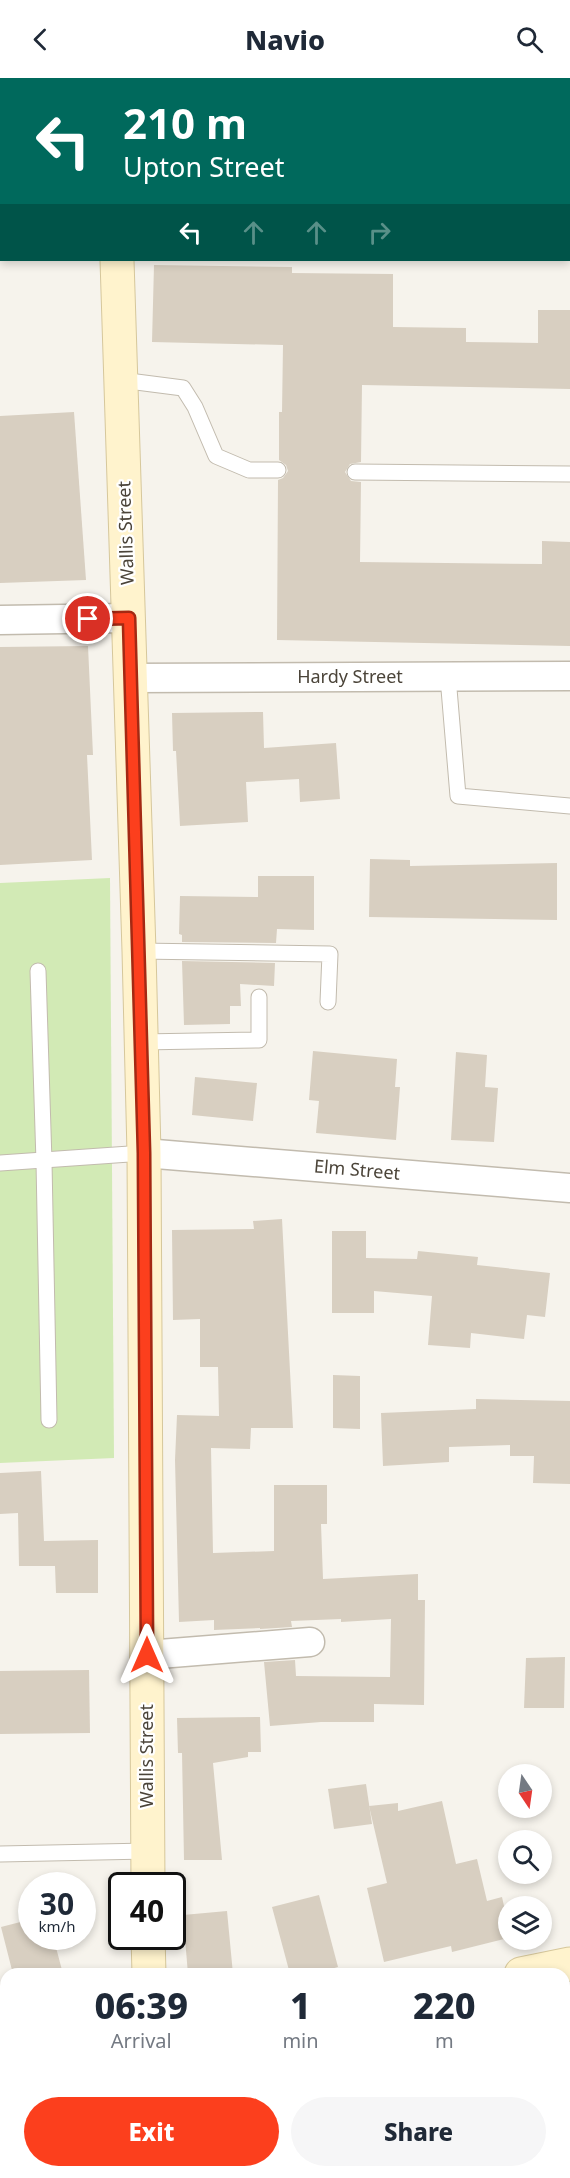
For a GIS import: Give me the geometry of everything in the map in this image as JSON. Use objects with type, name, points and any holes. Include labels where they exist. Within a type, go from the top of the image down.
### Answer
[{"type":"street","name":"Wallis Street","points":[[117,261],[144,1153],[148,1872]]},
{"type":"street","points":[[0,620],[129,618]]},
{"type":"street","name":"Hardy Street","points":[[130,678],[570,676]]},
{"type":"street","name":"Elm Street","points":[[144,1153],[570,1188]]},
{"type":"street","points":[[147,1655],[310,1642]]},
{"type":"street","points":[[148,1950],[149,1968]]},
{"type":"lane","points":[[121,380],[183,388],[195,407],[216,456],[249,470],[279,470]]},
{"type":"lane","points":[[356,472],[570,474]]},
{"type":"lane","points":[[448,677],[458,796],[570,806]]},
{"type":"lane","points":[[139,951],[330,954],[328,1002]]},
{"type":"lane","points":[[38,971],[45,1161],[49,1420]]},
{"type":"lane","points":[[141,1042],[259,1040],[259,998]]},
{"type":"lane","points":[[0,1163],[144,1153]]},
{"type":"lane","points":[[0,1854],[148,1851]]},
{"type":"green space","points":[[110,878],[114,1458],[0,1463],[0,883]]},
{"type":"building","points":[[154,265],[292,267],[292,273],[393,274],[393,327],[466,328],[466,342],[538,343],[538,310],[570,310],[570,389],[362,385],[361,462],[350,464],[345,472],[351,481],[361,482],[360,562],[542,564],[542,541],[570,542],[570,646],[277,640],[278,480],[283,478],[288,471],[286,465],[279,460],[283,345],[152,342]]},
{"type":"building","points":[[74,412],[86,580],[0,583],[0,416]]},
{"type":"building","points":[[88,646],[93,755],[87,755],[92,860],[0,865],[0,647]]},
{"type":"building","points":[[263,712],[264,748],[336,743],[340,799],[300,802],[299,779],[246,782],[248,822],[180,826],[172,713]]},
{"type":"building","points":[[370,859],[410,860],[410,866],[557,863],[557,920],[369,917]]},
{"type":"building","points":[[258,876],[314,876],[314,930],[277,929],[276,943],[182,942],[182,935],[179,934],[180,896],[258,897]]},
{"type":"building","points":[[182,961],[275,963],[274,986],[240,984],[241,1006],[230,1006],[230,1024],[184,1025]]},
{"type":"building","points":[[313,1051],[397,1059],[395,1087],[400,1087],[396,1140],[316,1133],[319,1101],[309,1100]]},
{"type":"building","points":[[456,1052],[487,1055],[485,1087],[498,1088],[494,1142],[451,1140]]},
{"type":"building","points":[[195,1077],[257,1083],[253,1121],[192,1115]]},
{"type":"building","points":[[282,1219],[293,1428],[251,1428],[250,1449],[211,1448],[213,1553],[274,1551],[274,1485],[327,1485],[327,1524],[321,1524],[323,1579],[418,1574],[418,1600],[425,1600],[424,1705],[374,1704],[374,1722],[321,1722],[270,1726],[264,1662],[295,1660],[296,1676],[390,1677],[391,1619],[341,1622],[341,1619],[291,1621],[292,1627],[214,1630],[214,1620],[179,1622],[175,1460],[177,1415],[219,1416],[218,1367],[200,1367],[200,1319],[173,1320],[172,1230],[254,1229],[253,1221]]},
{"type":"building","points":[[332,1231],[366,1231],[366,1258],[417,1259],[418,1251],[478,1257],[477,1265],[550,1273],[545,1317],[527,1315],[524,1339],[471,1333],[470,1348],[428,1345],[432,1296],[374,1291],[374,1313],[332,1313]]},
{"type":"building","points":[[333,1375],[360,1376],[360,1429],[333,1428]]},
{"type":"building","points":[[476,1399],[570,1401],[570,1484],[533,1483],[534,1456],[510,1456],[510,1445],[449,1447],[449,1462],[383,1466],[381,1413],[476,1409]]},
{"type":"building","points":[[41,1471],[44,1541],[98,1540],[98,1593],[56,1593],[55,1566],[19,1566],[18,1513],[0,1514],[0,1473]]},
{"type":"building","points":[[565,1657],[564,1708],[524,1708],[526,1658]]},
{"type":"building","points":[[89,1670],[90,1733],[0,1734],[0,1671]]},
{"type":"building","points":[[260,1717],[261,1752],[248,1752],[248,1757],[213,1763],[222,1860],[184,1860],[182,1753],[178,1753],[177,1718]]},
{"type":"building","points":[[366,1784],[372,1824],[334,1829],[328,1789]]},
{"type":"building","points":[[442,1801],[456,1864],[477,1859],[487,1901],[498,1898],[498,1940],[452,1952],[451,1946],[384,1962],[367,1888],[387,1883],[369,1806],[398,1803],[398,1811]]},
{"type":"building","points":[[319,1895],[338,1967],[288,1968],[272,1907]]},
{"type":"building","points":[[227,1911],[232,1968],[187,1968],[186,1915]]},
{"type":"building","points":[[18,1923],[18,1950],[57,1950],[61,1968],[11,1968],[1,1927]]},
{"type":"route","points":[[88,619],[129,618],[144,1153],[147,1655]]}]
